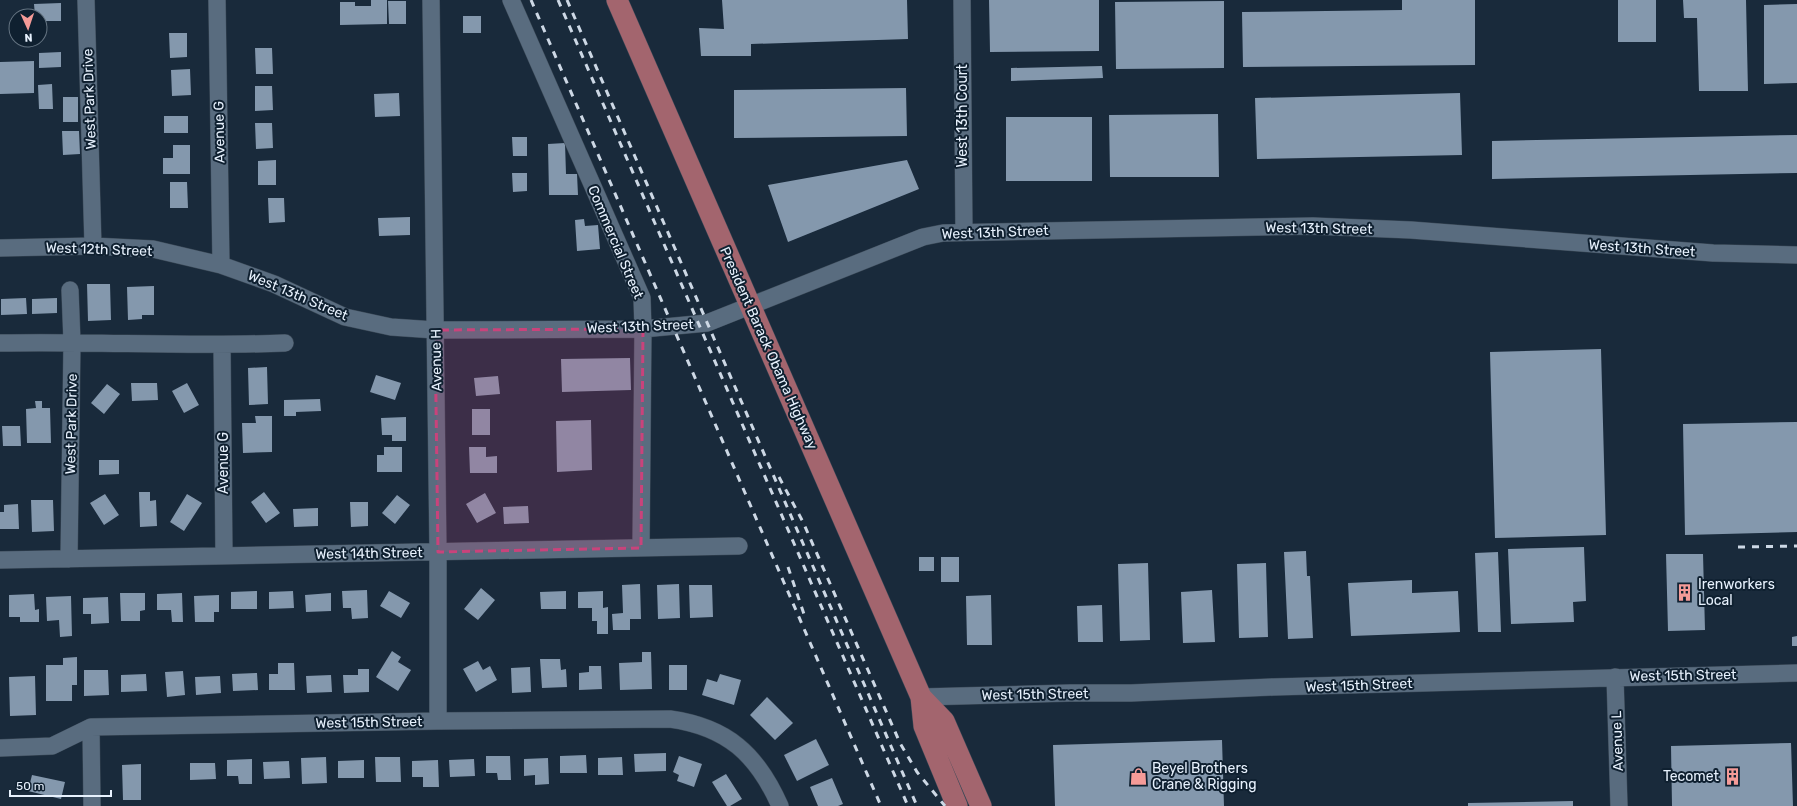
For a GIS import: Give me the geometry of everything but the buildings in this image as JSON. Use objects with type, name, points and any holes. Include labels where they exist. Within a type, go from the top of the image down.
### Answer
[{"type":"main road","name":"President Barack Obama Highway","points":[[617,0],[921,696],[924,726],[957,806]]},
{"type":"main road","name":"President Barack Obama Highway","points":[[921,696],[944,721],[981,806]]},
{"type":"street","name":"West Park Drive","points":[[86,0],[93,246]]},
{"type":"street","name":"Avenue G","points":[[217,0],[221,264]]},
{"type":"street","name":"Avenue H","points":[[430,0],[438,552],[438,720]]},
{"type":"street","name":"Commercial Street","points":[[510,0],[642,298],[644,328],[641,548]]},
{"type":"street","name":"West 13th Court","points":[[962,0],[964,232]]},
{"type":"street","name":"West 13th Street","points":[[221,264],[274,284],[345,317],[391,327],[435,330],[644,328],[707,323],[923,237],[943,233],[1313,226],[1426,231],[1713,253],[1797,255]]},
{"type":"street","name":"West 12th Street","points":[[0,248],[93,246],[153,249],[221,264]]},
{"type":"street","name":"West Park Drive","points":[[69,559],[72,342],[70,290]]},
{"type":"street","points":[[0,343],[72,342],[222,345],[285,343]]},
{"type":"street","name":"Avenue G","points":[[222,345],[224,556]]},
{"type":"street","name":"West 14th Street","points":[[0,560],[739,546]]},
{"type":"street","name":"West 15th Street","points":[[921,696],[1130,693],[1273,687],[1797,673]]},
{"type":"street","name":"Avenue L","points":[[1615,677],[1619,806]]},
{"type":"street","name":"West 15th Street","points":[[0,748],[52,746],[91,727],[438,720],[670,719],[690,722],[709,728],[737,745],[756,763],[767,780],[780,806]]},
{"type":"street","points":[[91,727],[92,806]]},
{"type":"highlighted area","points":[[643,329],[641,548],[438,552],[435,330]]},
{"type":"railway","points":[[531,0],[881,806]]},
{"type":"railway","points":[[558,0],[908,806]]},
{"type":"railway","points":[[567,0],[917,806]]},
{"type":"railway","points":[[779,477],[803,522],[900,743],[917,772],[945,806]]},
{"type":"railway","points":[[1738,547],[1797,546]]},
{"type":"railway","points":[[788,567],[806,620]]},
{"type":"place","name":"Irenworkers Local","points":[[1685,592]]},
{"type":"place","name":"Beyel Brothers Crane & Rigging","points":[[1139,776]]},
{"type":"place","name":"Tecomet","points":[[1732,776]]}]
